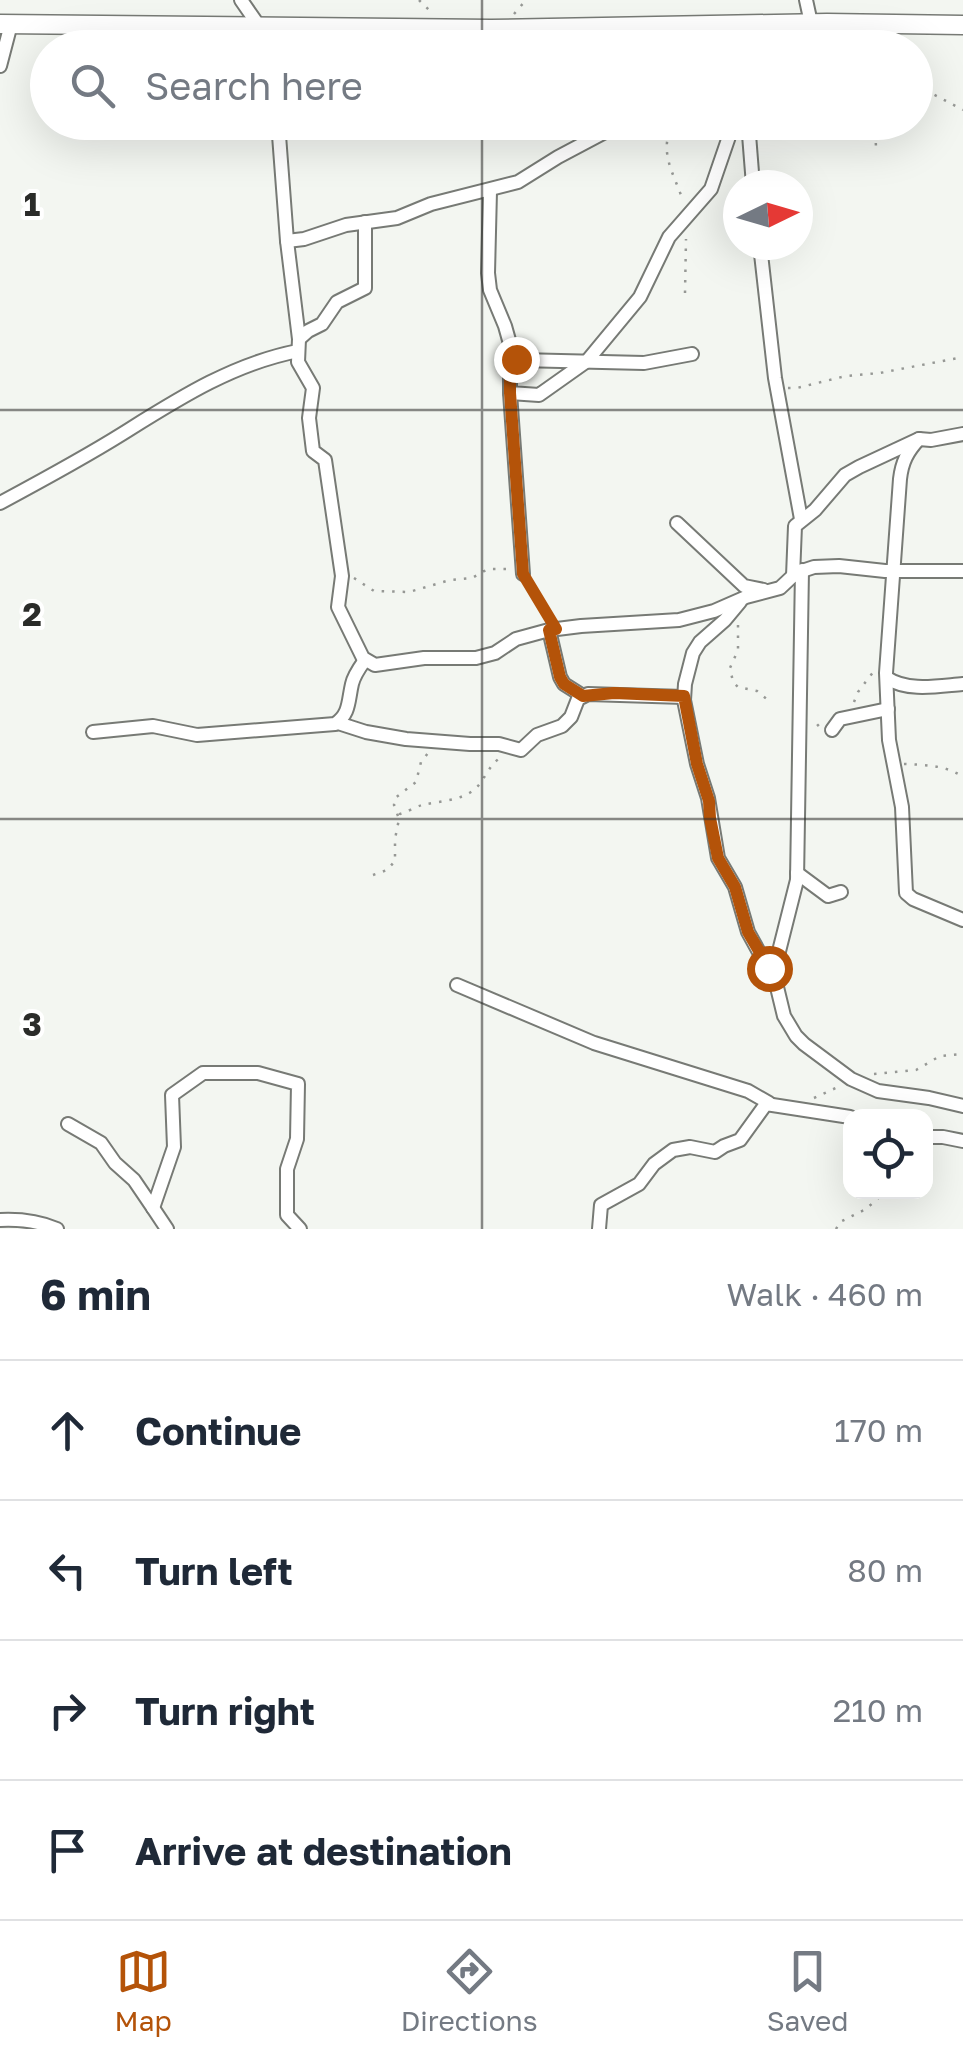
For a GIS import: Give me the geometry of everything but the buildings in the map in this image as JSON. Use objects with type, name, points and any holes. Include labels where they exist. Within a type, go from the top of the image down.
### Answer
[{"type":"main road","points":[[6,24],[491,29],[963,24]]},
{"type":"street","points":[[244,1],[260,30]]},
{"type":"street","points":[[788,30],[801,24],[807,1]]},
{"type":"street","points":[[0,66],[6,24]]},
{"type":"street","points":[[279,140],[299,365],[313,388],[313,451],[325,460],[342,576],[338,607],[365,660],[371,664],[476,658],[495,653],[516,639],[553,630],[679,620],[771,592],[797,574],[830,566],[963,571]]},
{"type":"street","points":[[287,241],[346,224],[388,220],[432,204],[518,182],[590,140]]},
{"type":"street","points":[[510,393],[540,395],[587,361],[640,297],[669,237],[711,189],[728,140]]},
{"type":"street","points":[[749,140],[752,170]]},
{"type":"street","points":[[490,191],[488,273],[510,349],[523,574]]},
{"type":"street","points":[[0,504],[175,400],[222,375],[298,345],[308,330],[322,324],[337,302],[365,288],[365,222]]},
{"type":"street","points":[[762,260],[776,388],[801,519]]},
{"type":"street","points":[[510,349],[519,360],[644,362],[692,354]]},
{"type":"street","points":[[773,976],[797,873],[794,529],[850,472],[920,439],[963,434]]},
{"type":"street","points":[[920,439],[903,462],[886,660],[889,740],[902,807],[906,893],[963,920]]},
{"type":"street","points":[[678,523],[744,586],[771,592]]},
{"type":"street","points":[[740,601],[697,647],[684,696],[718,858],[735,887],[748,932],[773,976],[784,1016],[796,1036],[854,1081],[878,1091],[963,1106]]},
{"type":"street","points":[[553,630],[560,677],[583,696],[684,696]]},
{"type":"street","points":[[338,723],[347,712],[352,683],[365,660]]},
{"type":"street","points":[[886,678],[913,686],[963,684]]},
{"type":"street","points":[[93,732],[153,726],[196,735],[338,723],[393,737],[498,744],[520,750],[537,735],[562,726],[583,696]]},
{"type":"street","points":[[832,730],[840,719],[888,708]]},
{"type":"street","points":[[797,873],[828,896],[842,892]]},
{"type":"street","points":[[457,985],[594,1042],[748,1091],[769,1103],[843,1116]]},
{"type":"street","points":[[154,1208],[174,1147],[172,1095],[203,1073],[258,1073],[298,1084],[297,1138],[288,1169],[288,1215],[300,1229]]},
{"type":"street","points":[[599,1229],[601,1206],[639,1184],[654,1164],[671,1151],[690,1147],[720,1151],[740,1140],[769,1103]]},
{"type":"street","points":[[68,1124],[101,1142],[114,1162],[134,1180],[167,1229]]},
{"type":"street","points":[[933,1137],[963,1141]]},
{"type":"street","points":[[0,1220],[40,1222],[56,1229]]},
{"type":"path","points":[[933,94],[963,110]]},
{"type":"path","points":[[876,140],[876,148]]},
{"type":"path","points":[[776,388],[797,388],[963,357]]},
{"type":"path","points":[[350,573],[374,590],[409,592],[472,578],[488,569],[515,569],[523,574],[553,630]]},
{"type":"path","points":[[738,618],[738,650],[730,668],[734,682],[769,701]]},
{"type":"path","points":[[852,708],[858,692],[886,660]]},
{"type":"path","points":[[817,726],[830,715]]},
{"type":"path","points":[[373,876],[387,870],[394,861],[398,816],[395,798],[416,782],[421,762],[439,741]]},
{"type":"path","points":[[398,816],[470,792],[494,762],[520,750]]},
{"type":"path","points":[[893,762],[948,769],[963,778]]},
{"type":"path","points":[[798,1108],[844,1084],[878,1073],[916,1070],[940,1056],[963,1054]]},
{"type":"path","points":[[836,1229],[840,1222],[877,1199]]},
{"type":"route","points":[[516,359],[510,349],[523,574],[556,629],[549,630],[550,642],[560,677],[583,696],[684,696],[718,858],[735,887],[748,932],[769,968]]}]
